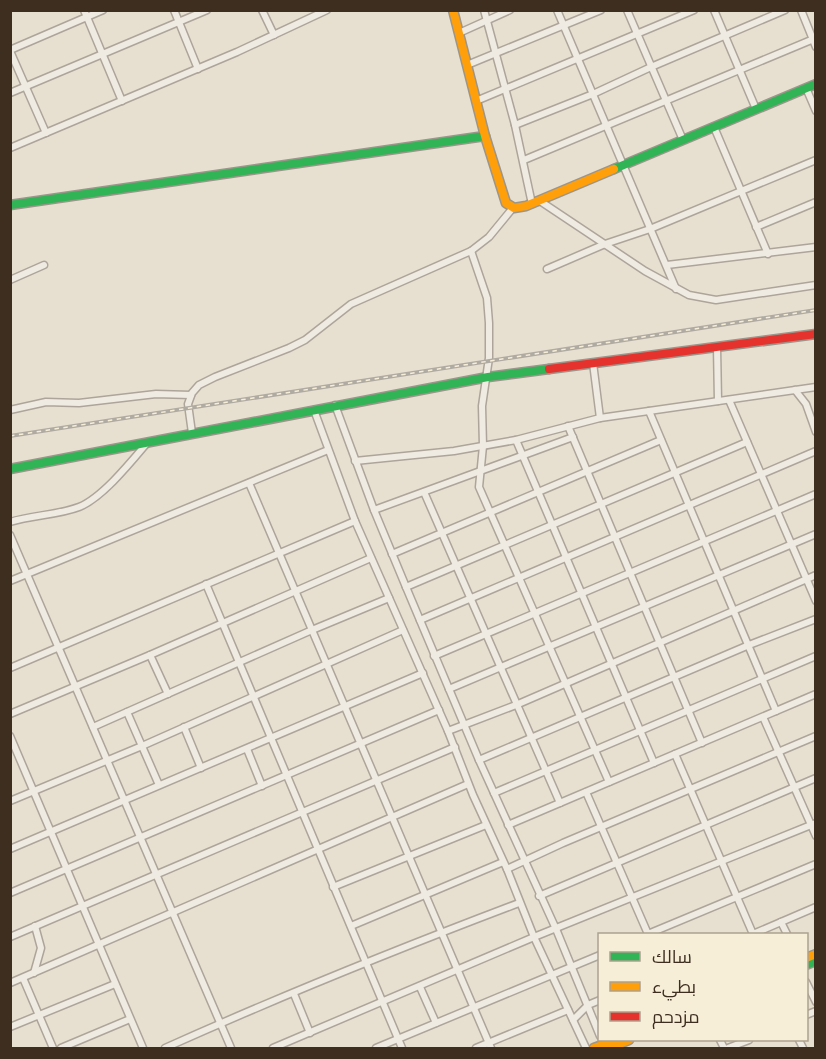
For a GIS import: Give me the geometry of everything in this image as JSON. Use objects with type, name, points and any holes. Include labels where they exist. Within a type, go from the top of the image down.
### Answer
[{"type":"street","points":[[46,133],[10,50],[85,14],[103,10]]},
{"type":"street","points":[[174,10],[198,69]]},
{"type":"street","points":[[10,93],[207,10]]},
{"type":"street","points":[[262,10],[274,35]]},
{"type":"street","points":[[10,148],[198,69],[327,10]]},
{"type":"street","points":[[453,10],[485,136],[506,203],[512,208],[519,209],[536,203],[816,84]]},
{"type":"street","points":[[484,10],[536,203],[689,295],[716,300],[816,285]]},
{"type":"street","points":[[459,33],[510,10]]},
{"type":"street","points":[[557,10],[676,289]]},
{"type":"street","points":[[467,65],[601,10]]},
{"type":"street","points":[[627,10],[683,140]]},
{"type":"street","points":[[476,101],[694,10]]},
{"type":"street","points":[[714,10],[756,109]]},
{"type":"street","points":[[515,125],[593,94],[785,10]]},
{"type":"street","points":[[801,10],[816,47]]},
{"type":"street","points":[[85,14],[122,101]]},
{"type":"street","points":[[524,160],[814,38]]},
{"type":"street","points":[[806,88],[816,111]]},
{"type":"street","points":[[714,127],[768,254]]},
{"type":"street","points":[[10,204],[485,136]]},
{"type":"street","points":[[547,269],[816,160]]},
{"type":"street","points":[[756,227],[816,202]]},
{"type":"street","points":[[192,433],[188,404],[191,395],[199,385],[215,376],[301,342],[351,304],[483,244],[512,208]]},
{"type":"street","points":[[667,265],[816,247]]},
{"type":"street","points":[[471,250],[487,298],[488,310],[488,377],[482,406],[483,446],[479,487],[609,783]]},
{"type":"street","points":[[10,280],[44,265]]},
{"type":"street","points":[[10,469],[488,377],[816,334]]},
{"type":"street","points":[[717,347],[718,401]]},
{"type":"street","points":[[593,363],[600,418]]},
{"type":"street","points":[[355,461],[454,451],[516,440],[600,418],[816,387]]},
{"type":"street","points":[[795,390],[806,404],[816,432]]},
{"type":"street","points":[[10,410],[46,402],[80,404],[156,394],[191,395]]},
{"type":"street","points":[[729,400],[816,601]]},
{"type":"street","points":[[335,405],[392,554],[478,760],[556,929],[598,1035]]},
{"type":"street","points":[[314,410],[355,521],[439,710],[468,784],[507,869],[519,903],[586,1048]]},
{"type":"street","points":[[649,411],[776,711]]},
{"type":"street","points":[[568,426],[702,743]]},
{"type":"street","points":[[374,510],[573,438]]},
{"type":"street","points":[[516,440],[654,763]]},
{"type":"street","points":[[392,554],[661,440]]},
{"type":"street","points":[[406,587],[747,442]]},
{"type":"street","points":[[10,522],[78,507],[91,501],[130,464],[147,443]]},
{"type":"street","points":[[10,581],[328,450]]},
{"type":"street","points":[[420,620],[816,451]]},
{"type":"street","points":[[249,483],[490,1046]]},
{"type":"street","points":[[424,492],[560,803]]},
{"type":"street","points":[[435,656],[816,494]]},
{"type":"street","points":[[10,668],[355,521]]},
{"type":"street","points":[[449,689],[816,534]]},
{"type":"street","points":[[10,535],[231,1048]]},
{"type":"street","points":[[10,714],[223,624],[371,558]]},
{"type":"street","points":[[448,731],[516,705],[816,575]]},
{"type":"street","points":[[206,584],[402,1048]]},
{"type":"street","points":[[93,727],[389,598]]},
{"type":"street","points":[[478,760],[816,619]]},
{"type":"street","points":[[10,801],[142,746],[403,630]]},
{"type":"street","points":[[150,655],[168,694]]},
{"type":"street","points":[[494,793],[816,656]]},
{"type":"street","points":[[10,849],[423,673]]},
{"type":"street","points":[[508,825],[816,694]]},
{"type":"street","points":[[10,893],[439,710]]},
{"type":"street","points":[[127,712],[159,785]]},
{"type":"street","points":[[763,717],[813,824],[816,836]]},
{"type":"street","points":[[183,727],[201,768]]},
{"type":"street","points":[[10,736],[143,1048]]},
{"type":"street","points":[[507,869],[601,826],[816,736]]},
{"type":"street","points":[[10,937],[454,747]]},
{"type":"street","points":[[247,749],[262,786]]},
{"type":"street","points":[[675,754],[753,933]]},
{"type":"street","points":[[540,896],[816,778]]},
{"type":"street","points":[[10,983],[468,784]]},
{"type":"street","points":[[586,792],[648,933]]},
{"type":"street","points":[[273,1048],[284,1046],[310,1032],[457,972],[534,937],[633,899],[813,824]]},
{"type":"street","points":[[333,887],[486,825]]},
{"type":"street","points":[[351,926],[503,862]]},
{"type":"street","points":[[650,933],[816,864]]},
{"type":"street","points":[[165,1048],[220,1023],[519,903]]},
{"type":"street","points":[[755,933],[816,907]]},
{"type":"street","points":[[781,922],[786,933]]},
{"type":"street","points":[[34,973],[41,948],[35,926]]},
{"type":"street","points":[[376,1048],[598,956]]},
{"type":"street","points":[[23,978],[53,1048]]},
{"type":"street","points":[[10,1027],[115,984]]},
{"type":"street","points":[[808,984],[816,1002]]},
{"type":"street","points":[[420,987],[436,1023]]},
{"type":"street","points":[[294,994],[310,1032]]},
{"type":"street","points":[[573,1020],[588,1005],[598,1001]]},
{"type":"street","points":[[477,1048],[490,1046],[568,1010]]},
{"type":"street","points":[[65,1048],[130,1019]]},
{"type":"street","points":[[601,1044],[622,1041]]},
{"type":"street","points":[[729,1048],[746,1041]]},
{"type":"railway","points":[[10,436],[816,310]]},
{"type":"traffic: fast","points":[[614,169],[816,84]]},
{"type":"traffic: fast","points":[[10,205],[485,136]]},
{"type":"traffic: fast","points":[[10,469],[488,377],[549,369]]},
{"type":"traffic: fast","points":[[808,964],[816,961]]},
{"type":"traffic: slow","points":[[453,10],[485,136],[506,203],[514,208],[526,206],[614,169]]},
{"type":"traffic: slow","points":[[808,957],[816,954]]},
{"type":"traffic: slow","points":[[594,1048],[613,1041]]},
{"type":"traffic: slow","points":[[612,1047],[627,1041]]},
{"type":"traffic: jam","points":[[549,369],[816,334]]}]
